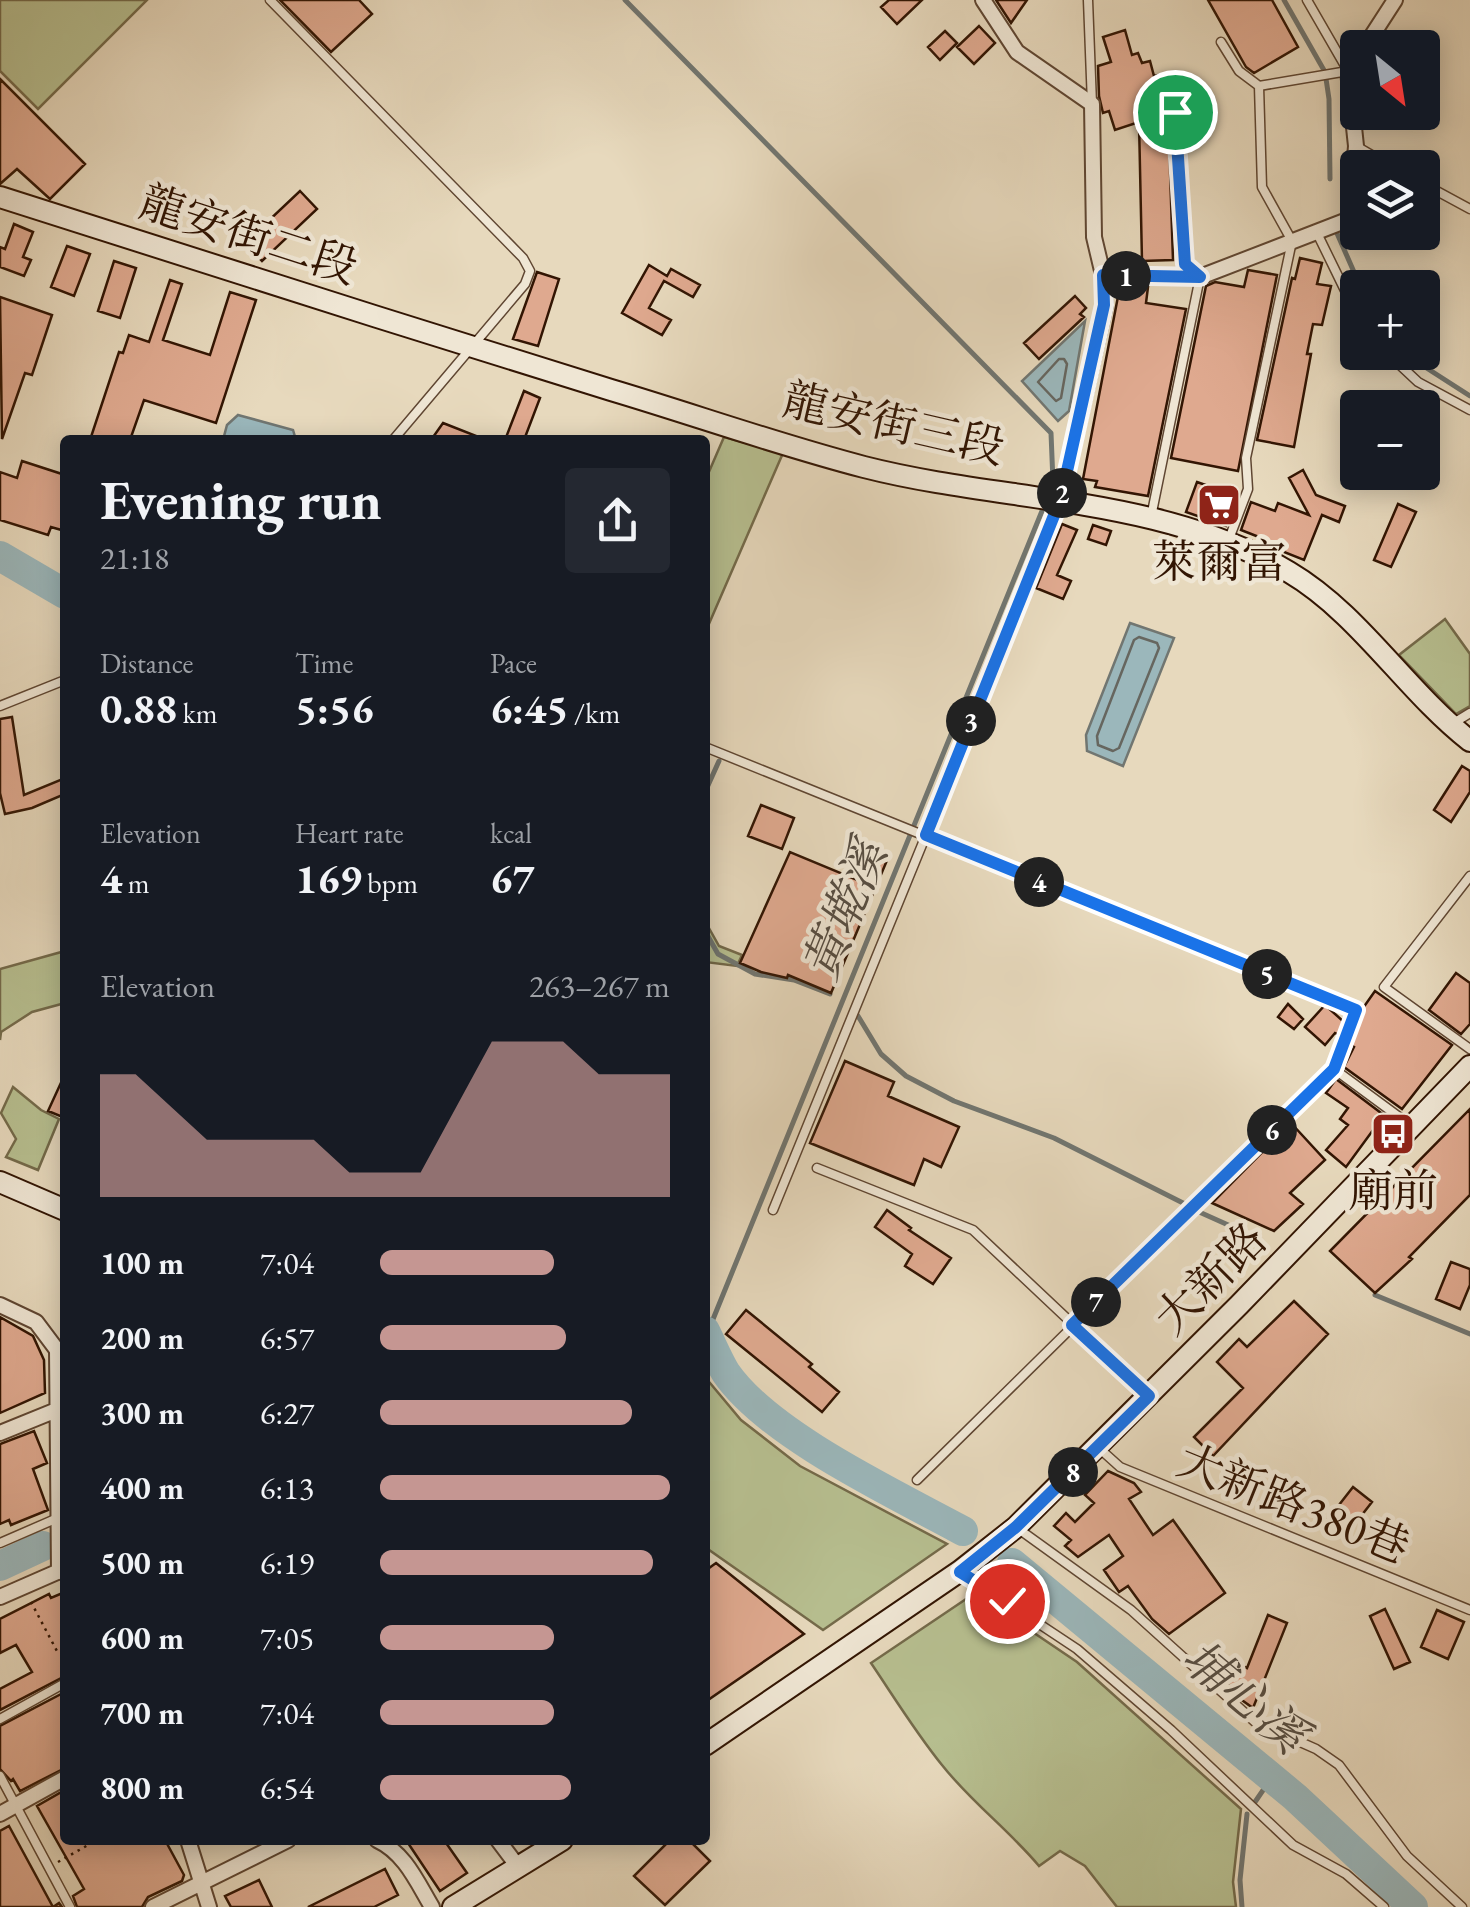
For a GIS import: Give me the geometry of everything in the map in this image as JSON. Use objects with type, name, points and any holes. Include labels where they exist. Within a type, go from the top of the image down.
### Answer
[{"type":"street","points":[[926,835],[1061,498],[1104,305],[1103,275],[1094,237],[1092,104],[1017,52],[983,0]]},
{"type":"street","points":[[1376,30],[1395,0]]},
{"type":"street","points":[[1103,275],[1200,277],[1350,219],[1354,130]]},
{"type":"street","name":"龍安街二段","points":[[0,197],[474,348]]},
{"type":"street","name":"龍安街三段","points":[[474,348],[865,467],[1061,498],[1151,518],[1228,543],[1287,571],[1320,594],[1450,726],[1470,741]]},
{"type":"street","name":"大新路","points":[[710,1742],[964,1568],[1013,1529],[1468,1073]]},
{"type":"street","points":[[0,1182],[60,1208]]},
{"type":"street","points":[[0,1306],[36,1322],[57,1350],[60,1385]]},
{"type":"street","points":[[0,1433],[60,1409]]},
{"type":"street","points":[[0,1597],[60,1574]]},
{"type":"street","points":[[0,1814],[60,1781]]},
{"type":"street","points":[[190,1845],[209,1907]]},
{"type":"street","points":[[152,1907],[278,1845]]},
{"type":"street","points":[[389,1845],[403,1859],[432,1907]]},
{"type":"street","points":[[502,1845],[519,1868]]},
{"type":"street","points":[[452,1907],[476,1901],[554,1845]]},
{"type":"lane","points":[[270,0],[522,258],[530,271],[525,284],[474,348],[397,435]]},
{"type":"lane","points":[[1088,0],[1092,104]]},
{"type":"lane","points":[[1307,0],[1340,58]]},
{"type":"lane","points":[[1221,42],[1239,71],[1259,86],[1340,73]]},
{"type":"lane","points":[[1228,543],[1248,489],[1246,458],[1292,241],[1262,187],[1259,86]]},
{"type":"lane","points":[[1151,518],[1200,277],[1185,264],[1175,112]]},
{"type":"lane","points":[[1356,146],[1363,150]]},
{"type":"lane","points":[[1440,193],[1470,209]]},
{"type":"lane","points":[[1316,231],[1340,280]]},
{"type":"lane","points":[[1405,370],[1418,382],[1470,410]]},
{"type":"lane","points":[[0,706],[60,682]]},
{"type":"lane","points":[[1450,726],[1470,714]]},
{"type":"lane","points":[[710,749],[1356,1010],[1334,1069],[917,1480]]},
{"type":"lane","points":[[773,1210],[926,835]]},
{"type":"lane","points":[[1470,876],[1384,987],[1470,1049]]},
{"type":"lane","points":[[1334,1069],[1414,1127]]},
{"type":"lane","points":[[818,1168],[973,1230],[1149,1396]]},
{"type":"lane","name":"大新路380巷","points":[[1098,1447],[1120,1466],[1470,1610]]},
{"type":"lane","points":[[0,1543],[60,1516]]},
{"type":"lane","points":[[1013,1529],[1131,1610],[1255,1722],[1316,1749],[1339,1765],[1407,1856],[1462,1907]]},
{"type":"lane","points":[[964,1568],[1077,1648],[1293,1845],[1346,1874],[1384,1907]]},
{"type":"lane","points":[[0,1719],[60,1686]]},
{"type":"lane","points":[[0,1776],[70,1907]]},
{"type":"path","points":[[24,1587],[58,1653]]},
{"type":"path","points":[[48,1867],[88,1845]]},
{"type":"green space","points":[[0,0],[147,0],[38,109],[0,71]]},
{"type":"green space","points":[[724,437],[783,453],[710,621],[710,469]]},
{"type":"green space","points":[[1445,619],[1470,654],[1470,706],[1456,714],[1399,655]]},
{"type":"green space","points":[[710,930],[719,946],[742,955],[737,966],[710,963]]},
{"type":"green space","points":[[60,952],[60,1004],[32,1012],[1,1032],[0,1040],[0,969]]},
{"type":"green space","points":[[13,1087],[59,1119],[38,1170],[6,1157],[16,1139],[1,1113]]},
{"type":"green space","points":[[710,1383],[741,1420],[800,1466],[947,1544],[823,1630],[710,1551]]},
{"type":"green space","points":[[975,1593],[1077,1662],[1241,1809],[1233,1882],[1236,1907],[1117,1907],[1085,1866],[1060,1851],[1039,1866],[942,1765],[871,1663]]},
{"type":"water","points":[[1085,321],[1069,411],[1058,421],[1022,381]]},
{"type":"water","points":[[238,415],[293,430],[294,435],[224,435],[227,425]]},
{"type":"water","points":[[1130,623],[1174,638],[1123,766],[1087,751],[1086,735]]},
{"type":"building","points":[[280,0],[359,0],[372,14],[331,52]]},
{"type":"building","points":[[889,0],[922,0],[897,24],[881,7]]},
{"type":"building","points":[[996,0],[1027,0],[1011,23]]},
{"type":"building","points":[[1208,0],[1272,0],[1298,47],[1254,73],[1246,67]]},
{"type":"building","points":[[979,26],[995,43],[974,64],[957,47]]},
{"type":"building","points":[[1125,30],[1132,55],[1138,53],[1142,63],[1150,61],[1154,76],[1164,74],[1170,94],[1176,92],[1182,108],[1174,105],[1168,112],[1173,260],[1142,261],[1139,122],[1115,130],[1109,111],[1103,113],[1099,96],[1098,66],[1111,62],[1103,37]]},
{"type":"building","points":[[945,31],[957,43],[940,60],[928,47]]},
{"type":"building","points":[[0,79],[85,164],[50,199],[17,169],[0,184]]},
{"type":"building","points":[[300,191],[317,209],[262,261],[245,243]]},
{"type":"building","points":[[14,224],[33,232],[23,257],[31,260],[24,276],[0,267],[0,247],[5,249]]},
{"type":"building","points":[[67,246],[90,254],[74,296],[51,287]]},
{"type":"building","points":[[1300,258],[1322,263],[1317,284],[1331,286],[1322,325],[1313,324],[1294,447],[1257,440],[1292,278],[1295,279]]},
{"type":"building","points":[[114,261],[136,268],[120,318],[98,311]]},
{"type":"building","points":[[649,265],[667,276],[671,269],[700,285],[693,297],[664,281],[649,308],[671,320],[662,335],[622,313]]},
{"type":"building","points":[[1248,270],[1277,275],[1238,471],[1171,458],[1206,286],[1215,282],[1244,287]]},
{"type":"building","points":[[537,272],[559,279],[538,346],[513,339]]},
{"type":"building","points":[[170,280],[182,284],[163,340],[210,355],[230,292],[256,300],[216,423],[144,400],[132,435],[92,435],[119,352],[123,353],[129,335],[149,342]]},
{"type":"building","points":[[1120,286],[1148,287],[1146,303],[1186,309],[1148,496],[1095,487],[1097,481],[1083,479]]},
{"type":"building","points":[[1075,296],[1086,308],[1080,314],[1084,317],[1039,359],[1024,343]]},
{"type":"building","points":[[0,297],[52,315],[32,375],[25,373],[2,439]]},
{"type":"building","points":[[524,391],[540,398],[526,435],[507,435]]},
{"type":"building","points":[[443,423],[474,435],[435,435]]},
{"type":"building","points":[[22,461],[60,473],[60,530],[51,527],[48,535],[0,520],[0,472],[17,478]]},
{"type":"building","points":[[1303,470],[1316,495],[1345,506],[1339,522],[1322,515],[1304,560],[1241,530],[1251,502],[1275,511],[1278,503],[1309,515],[1289,478]]},
{"type":"building","points":[[1197,482],[1237,496],[1226,526],[1186,512]]},
{"type":"building","points":[[1398,504],[1416,512],[1391,567],[1374,560]]},
{"type":"building","points":[[1062,524],[1077,530],[1057,575],[1071,581],[1063,599],[1036,588]]},
{"type":"building","points":[[1093,525],[1111,531],[1106,545],[1088,539]]},
{"type":"building","points":[[12,717],[24,795],[60,780],[60,796],[5,814],[0,793],[0,719]]},
{"type":"building","points":[[1462,766],[1470,771],[1470,792],[1451,822],[1434,810]]},
{"type":"building","points":[[761,805],[794,818],[782,849],[748,836]]},
{"type":"building","points":[[870,851],[888,858],[831,993],[788,975],[787,978],[761,972],[740,963],[790,852],[857,880]]},
{"type":"building","points":[[1456,973],[1470,983],[1470,1024],[1461,1034],[1429,1010]]},
{"type":"building","points":[[1375,991],[1452,1045],[1402,1109],[1344,1067],[1354,1047],[1351,1045],[1363,1008]]},
{"type":"building","points":[[1288,1004],[1303,1019],[1294,1029],[1278,1017]]},
{"type":"building","points":[[1325,1005],[1344,1022],[1339,1035],[1335,1033],[1325,1045],[1305,1027]]},
{"type":"building","points":[[845,1061],[894,1082],[888,1096],[959,1127],[941,1167],[924,1159],[914,1185],[810,1143]]},
{"type":"building","points":[[1336,1079],[1389,1119],[1380,1129],[1376,1126],[1346,1167],[1326,1150],[1348,1125],[1340,1119],[1348,1108],[1326,1093]]},
{"type":"building","points":[[60,1085],[60,1116],[48,1111]]},
{"type":"building","points":[[1470,1109],[1470,1195],[1375,1293],[1330,1251]]},
{"type":"building","points":[[1291,1123],[1325,1160],[1290,1193],[1303,1204],[1274,1231],[1212,1203]]},
{"type":"building","points":[[887,1210],[951,1258],[933,1284],[905,1266],[912,1254],[875,1227]]},
{"type":"building","points":[[1451,1262],[1470,1269],[1470,1285],[1460,1309],[1436,1299]]},
{"type":"building","points":[[1294,1301],[1328,1334],[1213,1456],[1194,1437],[1243,1388],[1217,1362],[1239,1339],[1247,1347]]},
{"type":"building","points":[[746,1310],[812,1364],[809,1367],[839,1392],[822,1412],[726,1334]]},
{"type":"building","points":[[0,1317],[33,1336],[44,1360],[45,1393],[0,1413]]},
{"type":"building","points":[[34,1431],[47,1463],[33,1469],[48,1510],[11,1525],[9,1520],[0,1524],[0,1444]]},
{"type":"building","points":[[1108,1471],[1134,1483],[1141,1492],[1129,1499],[1153,1535],[1173,1520],[1225,1593],[1169,1634],[1152,1619],[1128,1586],[1119,1592],[1104,1570],[1123,1556],[1109,1535],[1078,1557],[1065,1546],[1071,1540],[1054,1526],[1066,1513],[1075,1522],[1094,1503],[1085,1495]]},
{"type":"building","points":[[1353,1487],[1372,1502],[1347,1534],[1328,1519]]},
{"type":"building","points":[[716,1563],[804,1634],[710,1699],[710,1567]]},
{"type":"building","points":[[49,1594],[51,1598],[60,1594],[60,1679],[0,1710],[0,1689],[32,1672],[16,1645],[0,1653],[0,1619]]},
{"type":"building","points":[[1385,1609],[1410,1662],[1394,1669],[1370,1616]]},
{"type":"building","points":[[1437,1610],[1464,1622],[1448,1659],[1421,1647]]},
{"type":"building","points":[[1268,1615],[1287,1623],[1253,1708],[1239,1698],[1242,1690],[1222,1682],[1231,1661],[1247,1668]]},
{"type":"building","points":[[60,1695],[60,1771],[20,1791],[0,1769],[0,1726]]},
{"type":"building","points":[[60,1793],[60,1845],[168,1845],[184,1875],[182,1881],[148,1897],[142,1907],[77,1907],[73,1896],[84,1889],[37,1806]]},
{"type":"building","points":[[9,1826],[53,1907],[0,1907],[0,1831]]},
{"type":"building","points":[[409,1845],[447,1845],[467,1873],[440,1891]]},
{"type":"building","points":[[665,1845],[694,1845],[710,1861],[665,1905],[634,1876]]},
{"type":"building","points":[[385,1869],[398,1895],[374,1907],[308,1907]]},
{"type":"building","points":[[259,1880],[272,1907],[231,1907],[225,1896]]},
{"type":"waterway","name":"黃墘溪","points":[[625,0],[1051,433],[1053,482]]},
{"type":"waterway","points":[[1284,0],[1325,72],[1330,179]]},
{"type":"waterway","points":[[1336,231],[1353,270]]},
{"type":"waterway","points":[[1430,370],[1470,396]]},
{"type":"waterway","name":"黃墘溪","points":[[710,1327],[1042,511]]},
{"type":"waterway","points":[[0,556],[60,591]]},
{"type":"waterway","points":[[710,781],[719,761]]},
{"type":"waterway","points":[[710,940],[718,954],[755,974],[794,980],[830,994]]},
{"type":"waterway","points":[[858,1016],[881,1054],[906,1076],[954,1101],[1054,1138],[1185,1204]]},
{"type":"waterway","points":[[1197,1211],[1255,1237]]},
{"type":"waterway","points":[[1375,1295],[1470,1334]]},
{"type":"waterway","points":[[710,1341],[726,1373],[772,1419],[869,1481],[963,1531]]},
{"type":"waterway","points":[[0,1566],[43,1546]]},
{"type":"waterway","name":"埔心溪","points":[[1012,1563],[1295,1797],[1413,1907]]},
{"type":"waterway","points":[[1255,1802],[1272,1777]]},
{"type":"waterway","points":[[1242,1907],[1240,1880],[1247,1814]]},
{"type":"place","name":"萊爾富","points":[[1219,505]]},
{"type":"place","name":"廟前","points":[[1393,1134]]},
{"type":"route","points":[[1007,1601],[960,1572],[1016,1527],[1149,1396],[1072,1325],[1334,1069],[1356,1010],[926,835],[1061,498],[1104,305],[1103,275],[1200,277],[1185,264],[1175,112]]}]
